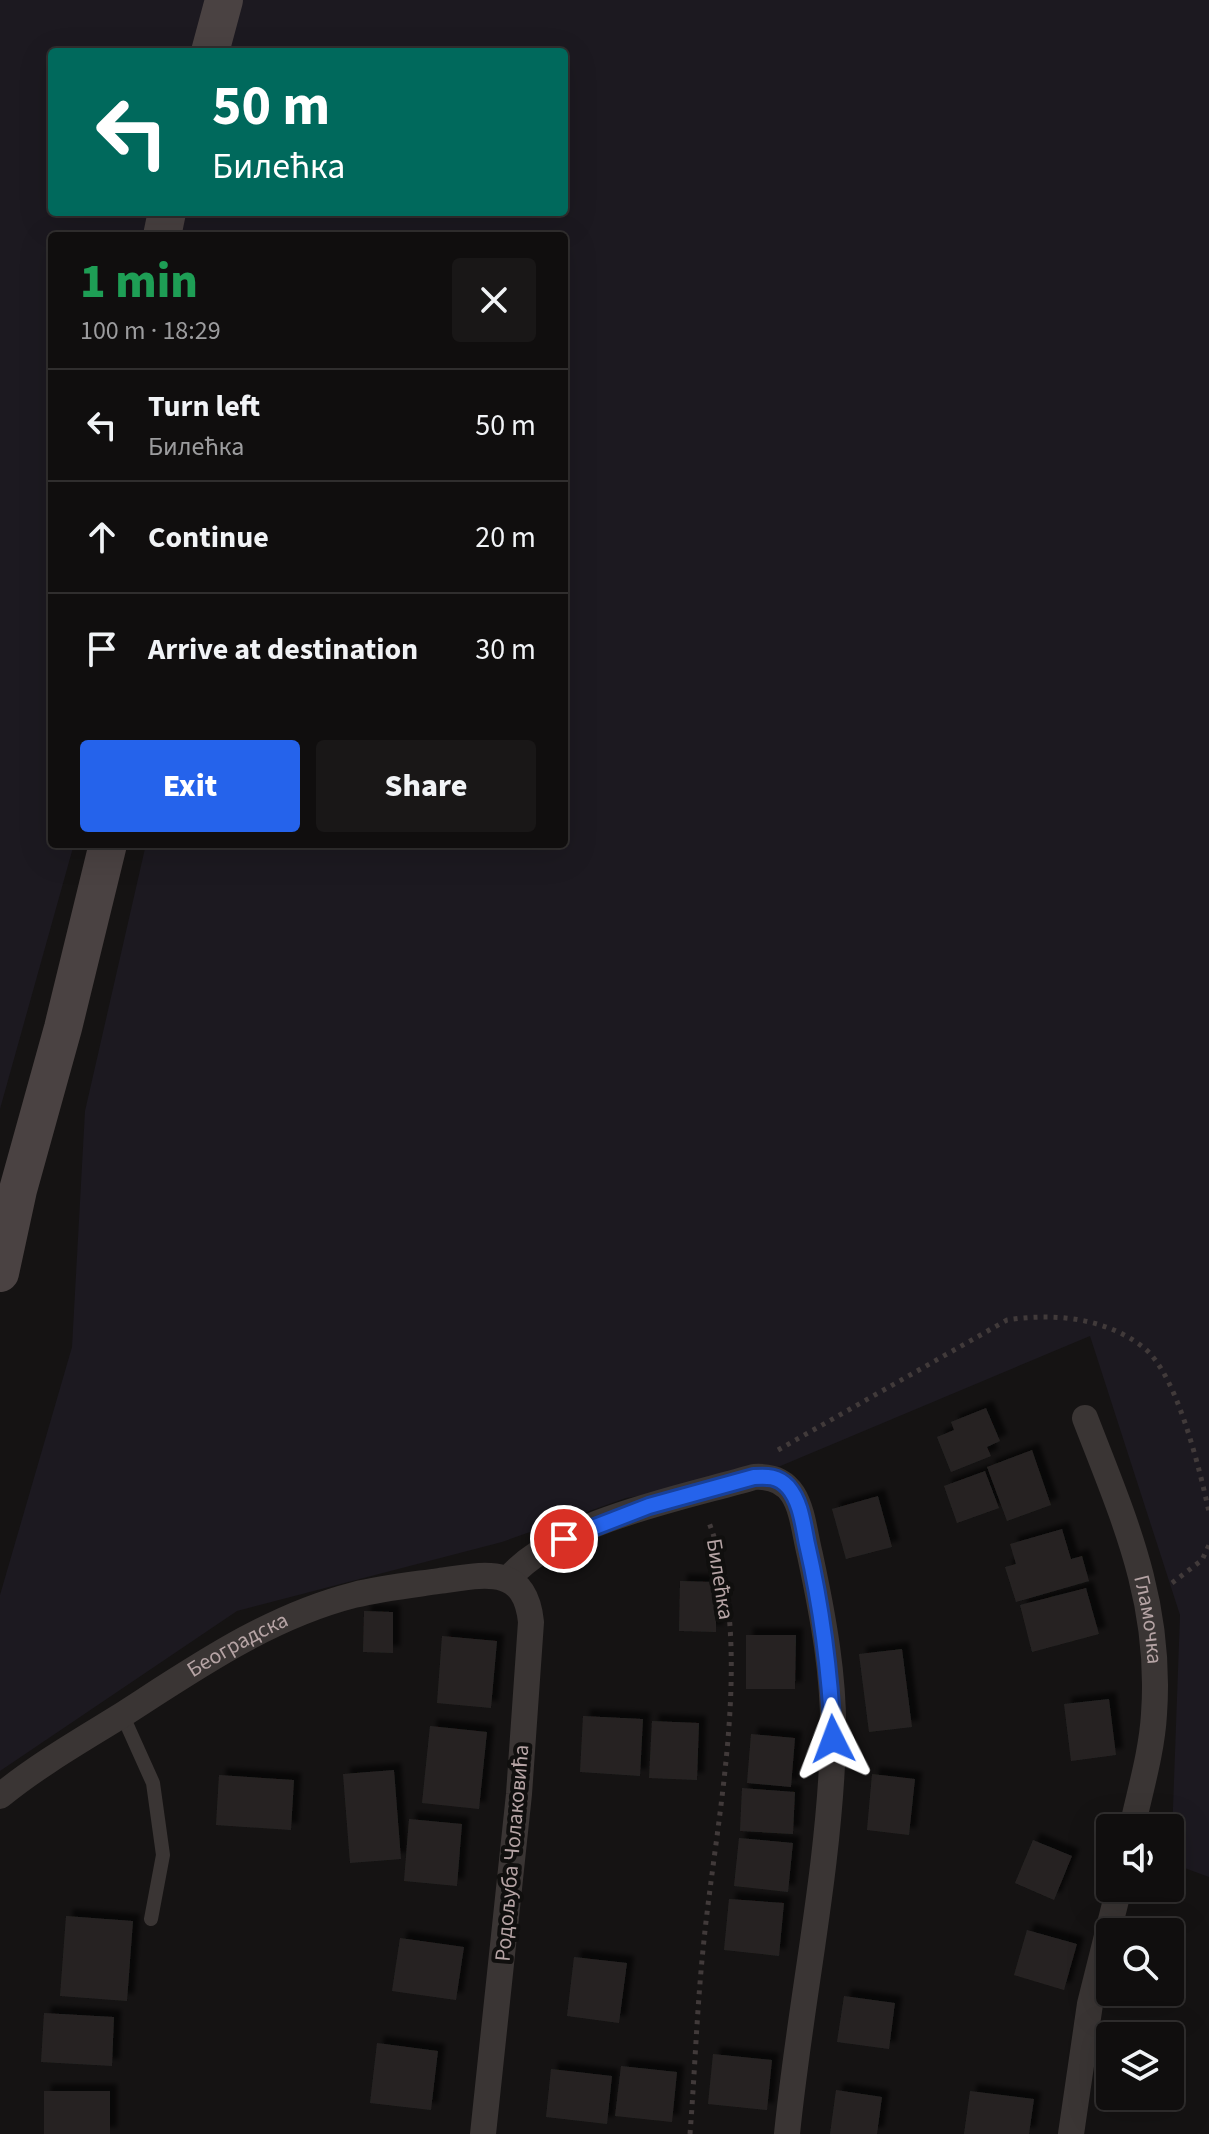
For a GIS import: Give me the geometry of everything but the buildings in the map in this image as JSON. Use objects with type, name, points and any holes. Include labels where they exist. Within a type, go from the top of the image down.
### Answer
[{"type":"street","points":[[211,48],[224,0]]},
{"type":"street","points":[[0,1273],[18,1190],[107,848]]},
{"type":"street","name":"Гламочка","points":[[1085,1418],[1139,1557],[1147,1598],[1155,1663],[1154,1716],[1135,1814]]},
{"type":"street","points":[[508,1579],[524,1561],[543,1548],[649,1506],[754,1477],[770,1476],[785,1484],[797,1501],[820,1603],[832,1725],[828,1824],[787,2134]]},
{"type":"street","name":"Београдска","points":[[0,1796],[31,1771],[197,1665],[269,1626],[354,1595],[479,1575],[508,1579]]},
{"type":"street","name":"Родољуба Чолаковића","points":[[483,2134],[519,1794],[531,1622],[526,1596],[508,1579]]},
{"type":"street","points":[[1071,2134],[1090,2004],[1116,1902]]},
{"type":"lane","points":[[122,1714],[153,1783],[163,1855],[151,1919]]},
{"type":"path","points":[[754,1477],[779,1449],[818,1425],[1007,1320],[1044,1315],[1112,1329],[1145,1348],[1167,1381],[1195,1450],[1209,1512]]},
{"type":"path","name":"Билећка","points":[[690,2134],[704,1942],[731,1723],[728,1613],[721,1564],[716,1541],[694,1494]]},
{"type":"path","points":[[1147,1598],[1202,1560],[1209,1545]]},
{"type":"shaded area","points":[[0,0],[1209,0],[1209,1877],[1184,1868],[1184,1814],[1173,1814],[1180,1615],[1090,1336],[754,1477],[626,1498],[502,1542],[237,1611],[0,1771],[0,1595],[72,1347],[85,1111],[145,848],[568,848],[568,232],[48,232],[48,848],[73,848],[0,1109]]},
{"type":"route","points":[[564,1539],[649,1506],[754,1477],[770,1476],[785,1484],[797,1501],[820,1603],[829,1666],[833,1739]]}]
